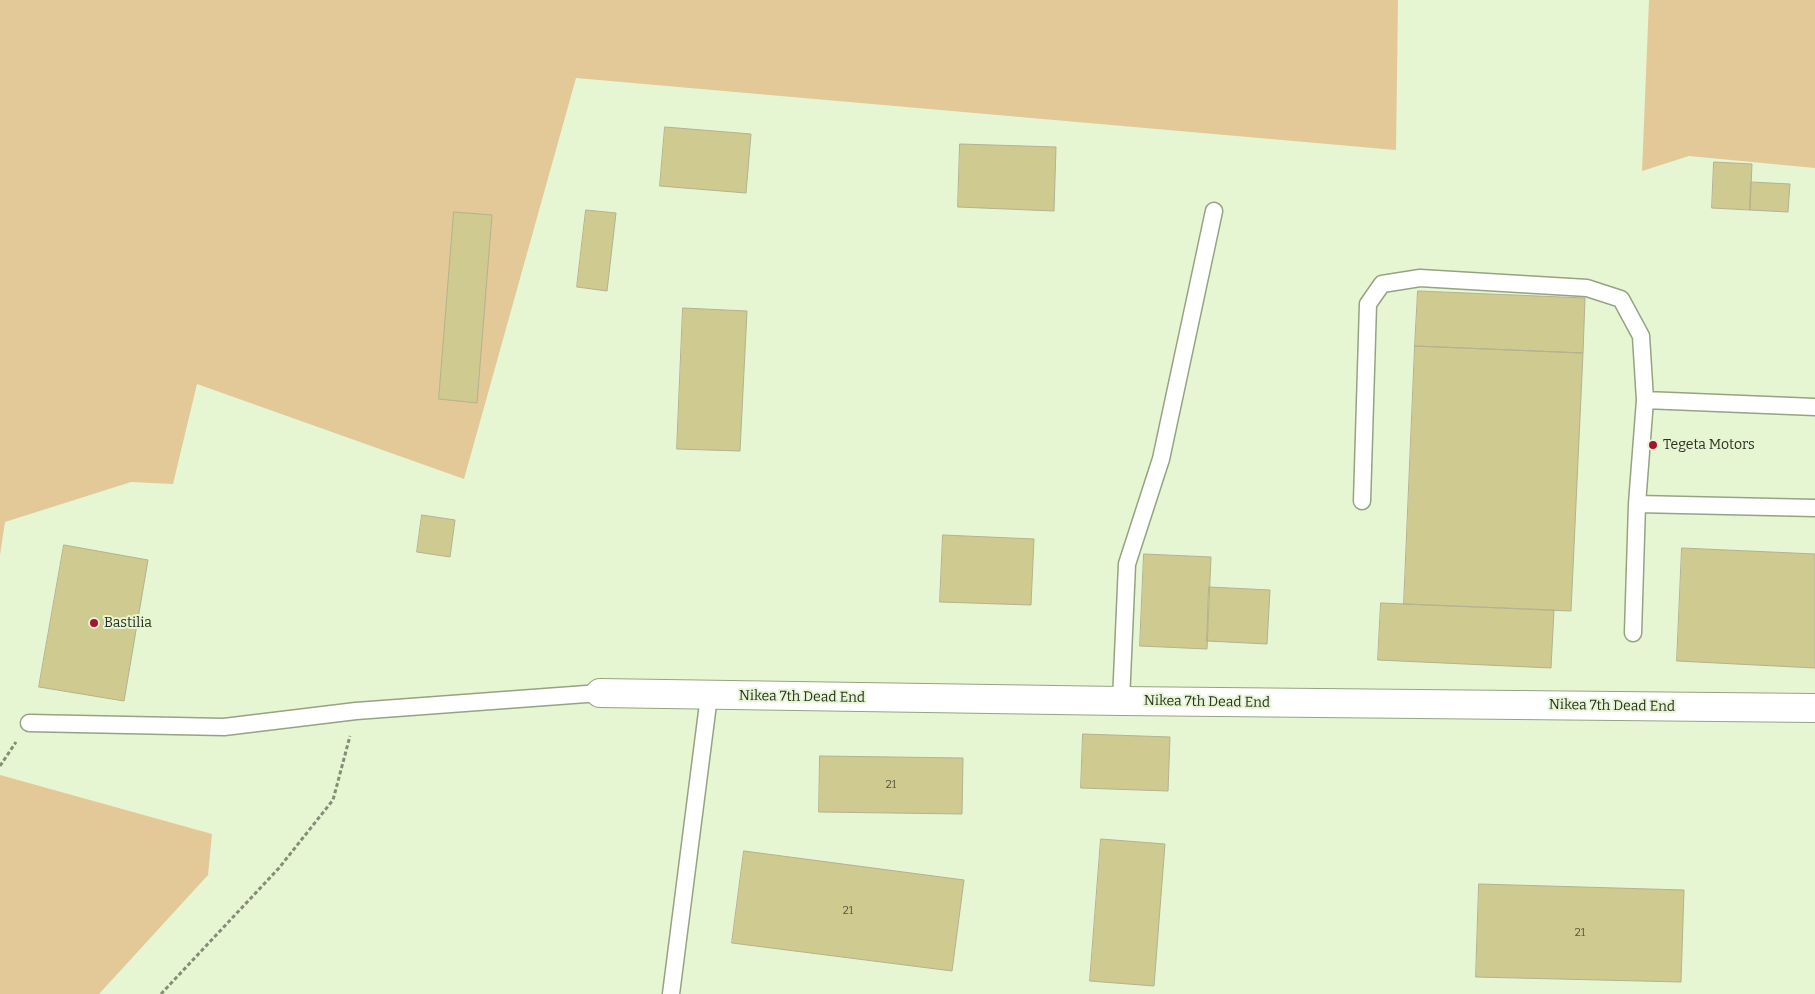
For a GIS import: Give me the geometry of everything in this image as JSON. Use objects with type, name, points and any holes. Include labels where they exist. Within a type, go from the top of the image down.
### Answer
[{"type":"street","name":"Nikea 7th Dead End","points":[[600,693],[1121,702],[1815,708]]},
{"type":"lane","points":[[1121,702],[1127,564],[1161,459],[1214,210]]},
{"type":"lane","points":[[1362,501],[1368,304],[1382,284],[1420,278],[1587,288],[1620,299],[1641,336],[1645,400],[1637,504],[1633,633]]},
{"type":"lane","points":[[1645,400],[1815,407]]},
{"type":"lane","points":[[1637,504],[1815,508]]},
{"type":"lane","points":[[28,723],[224,727],[356,712],[600,693]]},
{"type":"lane","points":[[671,994],[709,696]]},
{"type":"path","points":[[161,994],[279,868],[332,800],[356,712]]},
{"type":"shaded area","points":[[0,0],[1398,0],[1396,150],[576,78],[464,479],[197,384],[173,484],[131,482],[5,522],[0,555]]},
{"type":"shaded area","points":[[1649,0],[1815,0],[1815,168],[1689,156],[1642,171]]},
{"type":"shaded area","points":[[0,775],[212,834],[208,875],[99,994],[0,994]]},
{"type":"building","points":[[665,127],[751,134],[746,193],[660,186]]},
{"type":"building","points":[[960,144],[1056,147],[1054,211],[958,207]]},
{"type":"building","points":[[1714,162],[1752,164],[1750,210],[1712,208]]},
{"type":"building","points":[[1751,182],[1790,184],[1788,212],[1750,210]]},
{"type":"building","points":[[586,210],[616,213],[607,291],[577,287]]},
{"type":"building","points":[[454,212],[492,215],[477,403],[439,399]]},
{"type":"building","points":[[1418,291],[1585,298],[1583,353],[1415,346]]},
{"type":"building","points":[[683,308],[747,311],[740,451],[677,449]]},
{"type":"building","points":[[1415,346],[1583,353],[1571,611],[1404,604]]},
{"type":"building","points":[[422,515],[455,520],[450,557],[417,552]]},
{"type":"building","points":[[943,535],[1034,539],[1031,605],[940,602]]},
{"type":"building","name":"Bastilia","points":[[64,545],[148,560],[124,701],[39,687]]},
{"type":"building","points":[[1682,548],[1815,554],[1815,668],[1677,661]]},
{"type":"building","points":[[1144,554],[1211,557],[1207,649],[1140,646]]},
{"type":"building","points":[[1209,587],[1270,590],[1267,644],[1207,641]]},
{"type":"building","points":[[1381,603],[1554,610],[1551,668],[1378,660]]},
{"type":"building","points":[[1083,734],[1170,737],[1168,791],[1081,788]]},
{"type":"building","points":[[820,756],[963,758],[962,814],[819,812]]},
{"type":"building","points":[[1101,839],[1165,844],[1154,986],[1090,981]]},
{"type":"building","points":[[744,851],[964,880],[952,971],[732,943]]},
{"type":"building","points":[[1479,884],[1684,890],[1681,982],[1476,977]]},
{"type":"place","name":"Tegeta Motors","points":[[1653,445]]},
{"type":"place","name":"Bastilia","points":[[94,623]]}]
